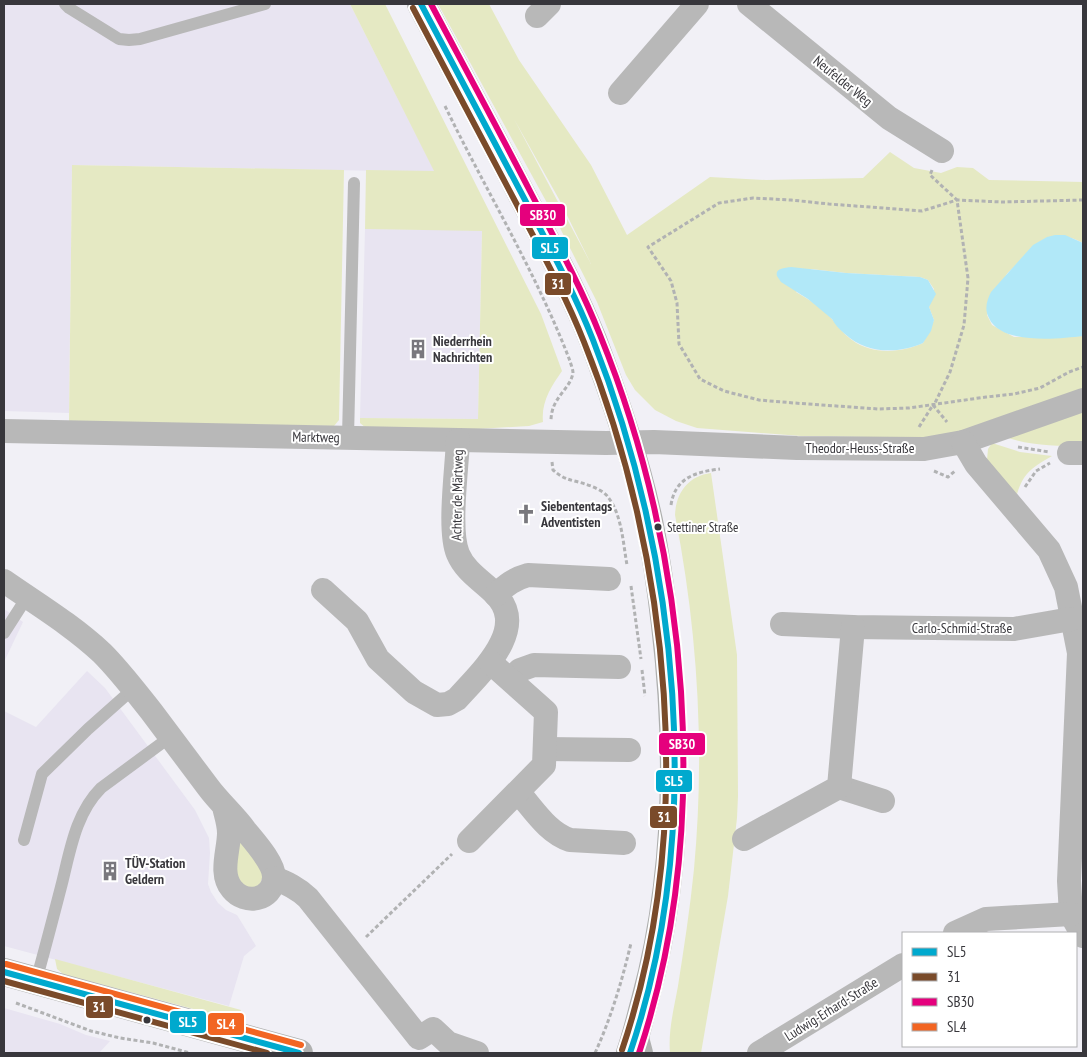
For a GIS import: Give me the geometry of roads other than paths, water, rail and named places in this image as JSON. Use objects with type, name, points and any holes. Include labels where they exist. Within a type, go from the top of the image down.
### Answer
[{"type":"main road","points":[[4,972],[299,1053]]},
{"type":"street","points":[[421,4],[562,271],[593,340],[628,443],[649,520],[668,650],[674,727],[674,795],[670,860],[663,923],[635,1048]]},
{"type":"street","points":[[620,93],[696,4]]},
{"type":"street","name":"Neufelder Weg","points":[[749,4],[889,118],[942,152]]},
{"type":"street","name":"Theodor-Heuss-Straße","points":[[628,443],[654,442],[797,448],[924,448],[963,442],[1083,400]]},
{"type":"street","name":"Marktweg","points":[[4,431],[628,443]]},
{"type":"street","name":"Achter de Märtweg","points":[[323,590],[358,621],[378,659],[414,692],[437,705],[448,704],[457,699],[490,662],[500,648],[506,631],[504,606],[496,595],[465,566],[458,553],[454,535],[458,440]]},
{"type":"street","points":[[963,442],[976,464],[1049,550],[1066,587],[1079,653],[1080,730],[1069,881],[1071,914],[1083,936]]},
{"type":"street","points":[[496,595],[517,578],[528,575],[623,578]]},
{"type":"street","points":[[4,581],[78,633],[102,653],[134,689],[224,807],[244,828],[274,870],[274,878],[269,889],[258,898],[245,898],[231,888],[226,879],[229,826],[224,807]]},
{"type":"street","name":"Carlo-Schmid-Straße","points":[[782,624],[1014,629],[1071,619]]},
{"type":"street","points":[[839,787],[853,627]]},
{"type":"street","points":[[469,841],[519,793],[544,765],[546,749],[546,712],[490,662]]},
{"type":"street","points":[[510,679],[520,670],[534,665],[630,668]]},
{"type":"street","points":[[546,749],[629,750]]},
{"type":"street","points":[[744,839],[839,787],[883,801]]},
{"type":"street","points":[[519,793],[550,828],[563,838],[624,844]]},
{"type":"street","points":[[274,878],[289,883],[304,895],[419,1038],[433,1029],[448,1043],[478,1053]]},
{"type":"street","points":[[957,932],[986,919],[1071,914]]},
{"type":"street","name":"Ludwig-Erhard-Straße","points":[[759,1053],[902,965]]},
{"type":"lane","points":[[66,4],[69,8],[119,39],[128,40],[140,39],[265,4]]},
{"type":"lane","points":[[348,437],[354,183]]},
{"type":"lane","points":[[4,633],[27,597]]},
{"type":"lane","points":[[24,840],[42,774],[88,729],[134,689]]},
{"type":"lane","points":[[36,981],[74,840],[84,810],[92,797],[101,788],[170,737]]},
{"type":"water","points":[[1055,235],[1065,235],[1083,243],[1083,336],[1045,339],[1005,333],[995,327],[987,315],[988,298],[991,292],[1033,245]]},
{"type":"water","points":[[791,267],[846,273],[920,277],[928,280],[936,294],[929,307],[934,320],[931,331],[923,343],[903,349],[872,349],[854,341],[808,299],[781,282],[777,276],[778,271]]},
{"type":"place","name":"Niederrhein Nachrichten","points":[[418,349]]},
{"type":"place","name":"Siebententags Adventisten","points":[[526,514]]},
{"type":"place","name":"Stettiner Straße","points":[[658,527]]},
{"type":"place","name":"TÜV-Station Geldern","points":[[110,871]]}]
